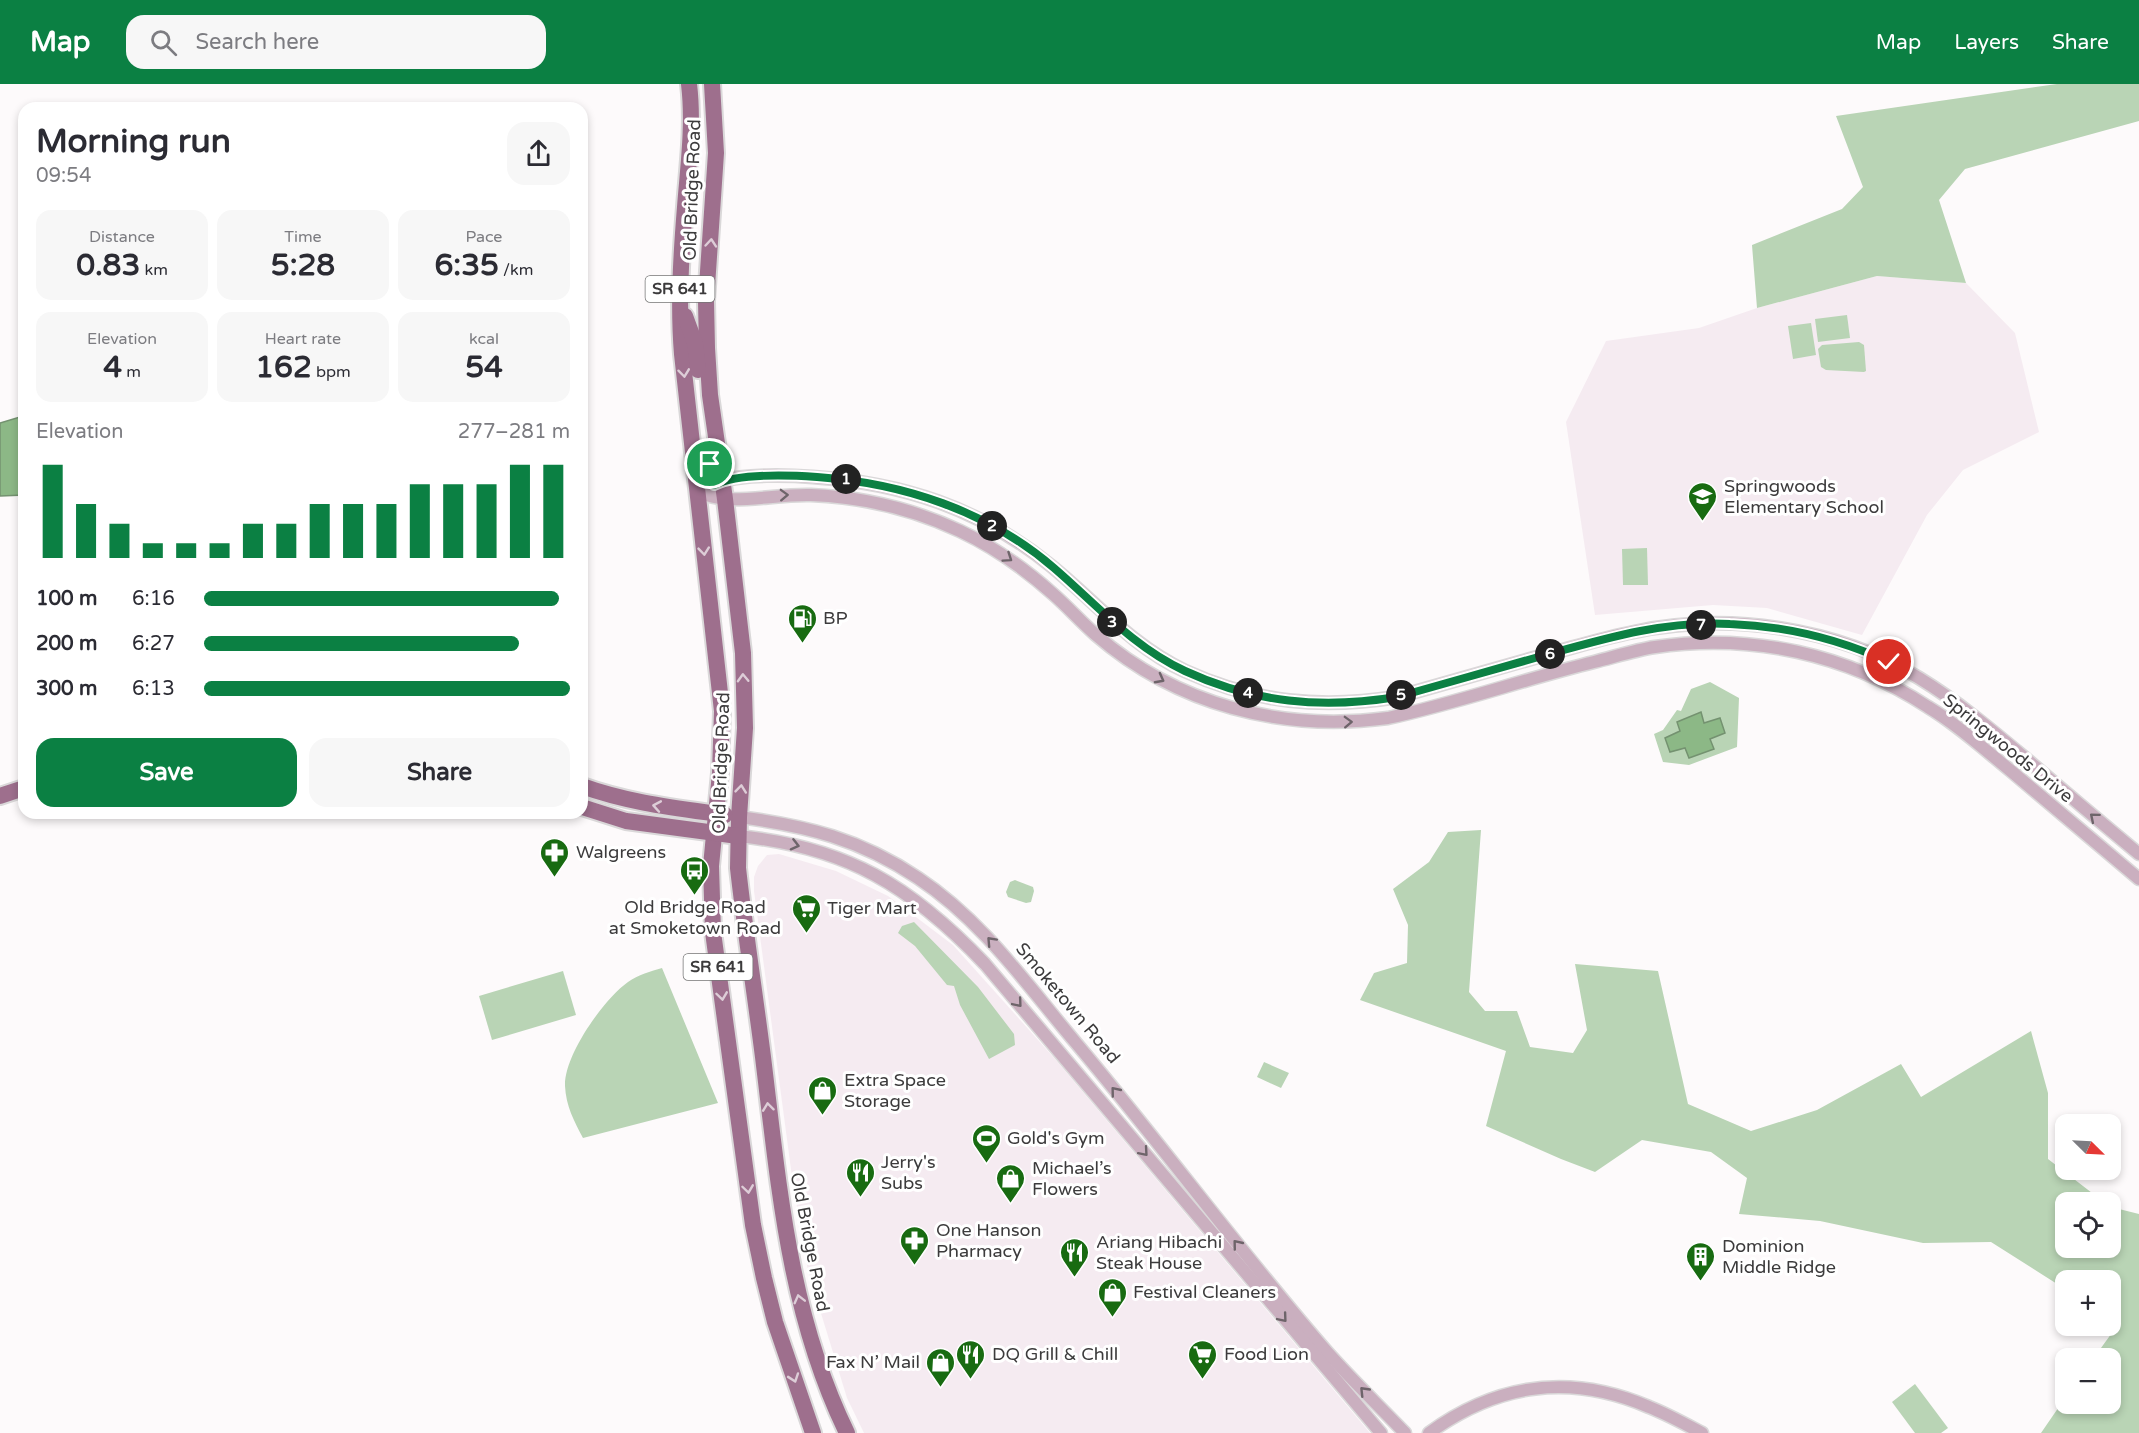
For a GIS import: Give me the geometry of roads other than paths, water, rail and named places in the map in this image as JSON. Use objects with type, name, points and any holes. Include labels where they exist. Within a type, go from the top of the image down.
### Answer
[{"type":"main road","name":"Old Bridge Road","points":[[689,84],[691,120],[680,302],[682,354],[722,711],[722,742],[713,833],[711,888],[713,932],[753,1225],[775,1322],[813,1433]]},
{"type":"main road","name":"Old Bridge Road","points":[[712,84],[716,153],[706,301],[710,395],[718,483]]},
{"type":"main road","points":[[680,302],[695,343],[718,483],[725,499]]},
{"type":"main road","name":"Old Bridge Road","points":[[725,499],[743,653],[745,728],[738,836],[741,901],[791,1263],[813,1349],[847,1433]]},
{"type":"main road","name":"Smoketown Road","points":[[588,788],[631,801],[662,807],[739,817]]},
{"type":"main road","points":[[0,795],[18,790]]},
{"type":"main road","points":[[588,809],[626,821],[738,836]]},
{"type":"street","name":"Springwoods Drive","points":[[698,493],[718,483],[766,476],[794,475],[878,483],[926,496],[976,518],[1026,546],[1057,571],[1116,626],[1161,659],[1237,691],[1278,699],[1330,704],[1397,697],[1594,641],[1649,629],[1728,623],[1785,630],[1827,639],[1889,662],[1949,697],[1981,721],[2139,854]]},
{"type":"street","name":"Springwoods Drive","points":[[698,493],[725,499],[782,495],[846,498],[904,510],[936,521],[985,543],[1009,558],[1055,595],[1094,633],[1135,665],[1191,694],[1223,706],[1261,716],[1326,722],[1388,718],[1653,647],[1693,643],[1741,643],[1805,652],[1866,673],[1929,707],[1963,732],[2139,879]]},
{"type":"street","name":"Smoketown Road","points":[[739,817],[795,825],[823,832],[877,854],[920,879],[948,899],[999,950],[1328,1354],[1405,1433]]},
{"type":"street","points":[[738,836],[797,845],[858,866],[910,895],[961,939],[985,964],[1381,1433]]},
{"type":"street","points":[[1429,1433],[1463,1410],[1485,1400],[1546,1387],[1573,1388],[1624,1398],[1649,1407],[1702,1433]]},
{"type":"place","name":"Springwoods Elementary School","points":[[1703,522]]},
{"type":"place","name":"BP","points":[[802,644]]},
{"type":"place","name":"Walgreens","points":[[555,878]]},
{"type":"place","name":"Old Bridge Road at Smoketown Road","points":[[695,896]]},
{"type":"place","name":"Tiger Mart","points":[[806,934]]},
{"type":"place","name":"Extra Space Storage","points":[[823,1116]]},
{"type":"place","name":"Gold's Gym","points":[[986,1164]]},
{"type":"place","name":"Jerry's Subs","points":[[860,1198]]},
{"type":"place","name":"Michael’s Flowers","points":[[1011,1204]]},
{"type":"place","name":"One Hanson Pharmacy","points":[[915,1266]]},
{"type":"place","name":"Ariang Hibachi Steak House","points":[[1075,1278]]},
{"type":"place","name":"Dominion Middle Ridge","points":[[1701,1282]]},
{"type":"place","name":"Festival Cleaners","points":[[1112,1318]]},
{"type":"place","name":"DQ Grill & Chill","points":[[971,1380]]},
{"type":"place","name":"Food Lion","points":[[1203,1380]]},
{"type":"place","name":"Fax N’ Mail","points":[[941,1388]]}]
